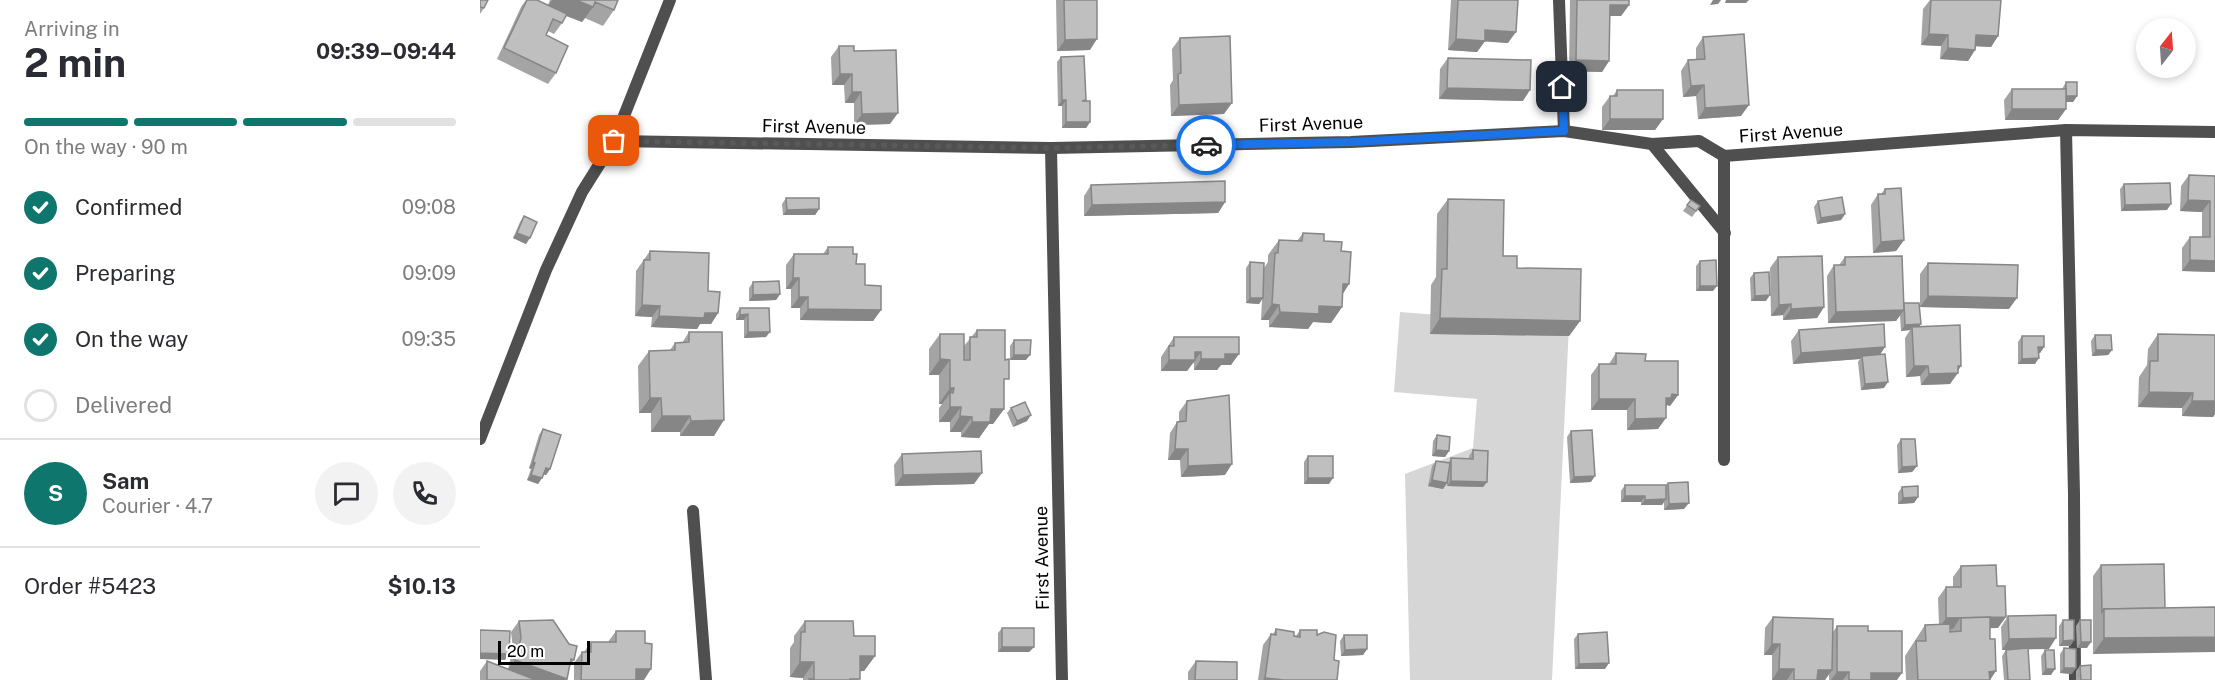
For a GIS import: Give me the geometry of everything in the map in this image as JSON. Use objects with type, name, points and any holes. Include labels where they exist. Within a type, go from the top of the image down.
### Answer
[{"type":"street","points":[[480,439],[546,270],[582,192],[614,141],[670,0]]},
{"type":"street","points":[[1559,0],[1564,131]]},
{"type":"street","points":[[2066,130],[2074,482],[2074,680]]},
{"type":"street","name":"First Avenue","points":[[614,141],[1051,148],[1351,142],[1564,131],[1652,144],[1699,141],[1724,156],[2066,130],[2215,132]]},
{"type":"street","points":[[1652,144],[1725,233]]},
{"type":"street","name":"First Avenue","points":[[1051,148],[1062,680]]},
{"type":"street","points":[[1724,156],[1725,460]]},
{"type":"street","points":[[693,512],[706,680]]},
{"type":"shaded area","points":[[1400,312],[1569,325],[1552,680],[1410,680],[1405,474],[1473,448],[1477,399],[1394,392]]},
{"type":"building","points":[[480,0],[488,0],[484,8],[480,7]]},
{"type":"building","points":[[527,0],[537,0],[567,14],[562,23],[553,19],[546,35],[568,46],[556,73],[504,48]]},
{"type":"building","points":[[576,0],[618,0],[614,10],[595,2],[593,7]]},
{"type":"building","points":[[1064,0],[1097,0],[1097,39],[1065,40]]},
{"type":"building","points":[[1458,0],[1518,0],[1516,32],[1485,30],[1485,41],[1456,39]]},
{"type":"building","points":[[1577,0],[1629,0],[1629,5],[1610,5],[1609,61],[1576,60]]},
{"type":"building","points":[[1931,0],[2001,0],[1998,36],[1976,35],[1975,50],[1948,48],[1948,35],[1929,34]]},
{"type":"building","points":[[1744,34],[1749,105],[1705,108],[1704,85],[1691,86],[1688,60],[1705,59],[1703,37]]},
{"type":"building","points":[[1230,36],[1232,103],[1179,105],[1180,38]]},
{"type":"building","points":[[839,46],[854,46],[854,51],[896,50],[898,113],[862,114],[861,92],[852,92],[852,74],[840,74]]},
{"type":"building","points":[[1084,56],[1086,100],[1082,101],[1090,101],[1090,122],[1066,122],[1066,100],[1062,100],[1061,57]]},
{"type":"building","points":[[1448,58],[1531,60],[1530,90],[1447,88]]},
{"type":"building","points":[[2066,82],[2077,82],[2077,96],[2066,96]]},
{"type":"building","points":[[2012,89],[2066,89],[2066,109],[2012,109]]},
{"type":"building","points":[[1617,90],[1663,90],[1663,119],[1610,119],[1610,96],[1617,96]]},
{"type":"building","points":[[2189,175],[2215,176],[2215,261],[2190,260],[2190,237],[2210,237],[2210,201],[2188,200]]},
{"type":"building","points":[[1225,181],[1225,202],[1092,205],[1091,185]]},
{"type":"building","points":[[2170,183],[2171,204],[2125,205],[2124,184]]},
{"type":"building","points":[[1901,188],[1904,240],[1881,242],[1878,194],[1885,194],[1885,189]]},
{"type":"building","points":[[1842,197],[1845,214],[1821,218],[1818,201]]},
{"type":"building","points":[[786,198],[819,198],[819,209],[787,210]]},
{"type":"building","points":[[1448,199],[1504,200],[1503,256],[1517,256],[1517,268],[1581,269],[1580,321],[1440,318],[1442,269],[1447,269]]},
{"type":"building","points":[[1691,200],[1700,206],[1696,211],[1687,205]]},
{"type":"building","points":[[524,216],[537,222],[530,238],[517,233]]},
{"type":"building","points":[[1303,233],[1324,234],[1324,241],[1342,242],[1341,251],[1351,252],[1349,284],[1343,284],[1342,307],[1319,306],[1319,314],[1280,312],[1279,305],[1272,304],[1275,253],[1278,253],[1279,240],[1302,241]]},
{"type":"building","points":[[828,247],[853,247],[853,254],[857,254],[856,264],[865,264],[865,285],[881,286],[881,310],[808,309],[808,297],[799,297],[799,278],[793,278],[794,254],[828,254]]},
{"type":"building","points":[[650,251],[709,253],[708,291],[720,292],[718,313],[705,313],[704,318],[659,316],[660,306],[642,305],[644,260],[650,260]]},
{"type":"building","points":[[1822,256],[1824,307],[1791,309],[1791,304],[1779,305],[1778,257]]},
{"type":"building","points":[[1902,256],[1904,310],[1836,312],[1834,265],[1845,265],[1845,257]]},
{"type":"building","points":[[1716,260],[1717,286],[1700,286],[1700,261]]},
{"type":"building","points":[[1250,262],[1264,263],[1263,298],[1250,298]]},
{"type":"building","points":[[1928,263],[2018,265],[2017,298],[1928,296]]},
{"type":"building","points":[[1769,272],[1770,295],[1755,296],[1754,273]]},
{"type":"building","points":[[779,281],[780,294],[753,295],[753,282]]},
{"type":"building","points":[[1904,303],[1919,303],[1921,324],[1905,325]]},
{"type":"building","points":[[740,308],[769,308],[770,332],[748,332],[748,314],[740,315]]},
{"type":"building","points":[[1884,324],[1885,347],[1801,353],[1799,330]]},
{"type":"building","points":[[1960,325],[1961,366],[1958,366],[1958,373],[1929,374],[1928,366],[1914,366],[1912,327]]},
{"type":"building","points":[[977,330],[1005,330],[1005,360],[1009,359],[1009,379],[1004,379],[1004,409],[991,409],[990,422],[972,422],[972,417],[960,416],[961,407],[950,407],[950,392],[953,393],[954,388],[950,388],[950,360],[940,359],[940,334],[964,334],[964,360],[970,360],[970,337],[977,337]]},
{"type":"building","points":[[689,332],[722,332],[724,420],[691,421],[690,416],[662,416],[661,398],[650,398],[649,351],[675,350],[675,343],[689,342]]},
{"type":"building","points":[[2158,334],[2215,335],[2215,401],[2192,401],[2193,393],[2149,392],[2150,361],[2158,361]]},
{"type":"building","points":[[2095,335],[2111,335],[2112,350],[2096,350]]},
{"type":"building","points":[[2022,336],[2044,336],[2044,347],[2038,347],[2039,358],[2022,359]]},
{"type":"building","points":[[1174,337],[1239,337],[1239,354],[1225,354],[1225,359],[1201,359],[1201,352],[1195,352],[1195,360],[1169,360],[1169,346],[1174,346]]},
{"type":"building","points":[[1014,340],[1031,340],[1030,355],[1014,355]]},
{"type":"building","points":[[1616,353],[1646,354],[1645,361],[1678,361],[1678,395],[1672,394],[1671,398],[1666,398],[1666,418],[1635,419],[1635,399],[1599,399],[1599,364],[1616,364]]},
{"type":"building","points":[[1885,354],[1888,382],[1865,384],[1862,356]]},
{"type":"building","points":[[1229,395],[1232,464],[1188,466],[1188,449],[1175,449],[1177,422],[1186,421],[1187,401]]},
{"type":"building","points":[[1025,402],[1031,415],[1017,421],[1011,408]]},
{"type":"building","points":[[543,429],[561,435],[550,469],[546,468],[542,478],[531,475]]},
{"type":"building","points":[[1592,430],[1595,476],[1574,477],[1571,431]]},
{"type":"building","points":[[1437,435],[1450,437],[1449,451],[1436,450]]},
{"type":"building","points":[[1901,439],[1915,439],[1917,466],[1902,467]]},
{"type":"building","points":[[1473,450],[1488,451],[1487,482],[1451,481],[1451,458],[1473,459]]},
{"type":"building","points":[[981,451],[982,473],[903,475],[902,454]]},
{"type":"building","points":[[1308,456],[1333,456],[1333,478],[1308,478]]},
{"type":"building","points":[[1436,461],[1450,463],[1447,483],[1432,480]]},
{"type":"building","points":[[1688,482],[1689,503],[1669,504],[1668,483]]},
{"type":"building","points":[[1625,485],[1666,485],[1666,499],[1645,500],[1645,496],[1625,496]]},
{"type":"building","points":[[1918,486],[1918,497],[1903,498],[1902,487]]},
{"type":"building","points":[[2164,564],[2165,608],[2104,609],[2102,612],[2101,565]]},
{"type":"building","points":[[1996,565],[1997,586],[2005,586],[2006,617],[1946,618],[1946,587],[1961,587],[1961,566]]},
{"type":"building","points":[[2215,607],[2215,637],[2104,638],[2104,609]]},
{"type":"building","points":[[2056,615],[2056,638],[2009,639],[2008,616]]},
{"type":"building","points":[[1773,617],[1833,619],[1832,670],[1818,670],[1817,680],[1794,680],[1794,669],[1779,669],[1780,644],[1772,644]]},
{"type":"building","points":[[1990,617],[1990,639],[1995,639],[1996,671],[1989,672],[1990,680],[1918,680],[1916,641],[1926,641],[1925,625],[1950,624],[1950,632],[1961,631],[1961,618]]},
{"type":"building","points":[[553,620],[569,644],[577,646],[574,660],[571,659],[567,679],[515,660],[521,638],[519,621]]},
{"type":"building","points":[[2063,620],[2074,620],[2074,640],[2063,641]]},
{"type":"building","points":[[2080,620],[2091,620],[2091,642],[2081,642]]},
{"type":"building","points":[[805,621],[853,621],[854,636],[875,636],[875,656],[860,656],[860,679],[809,680],[814,679],[814,662],[800,662],[801,632],[805,632]]},
{"type":"building","points":[[1837,626],[1868,626],[1868,631],[1902,631],[1902,673],[1871,673],[1871,680],[1849,680],[1849,672],[1837,672]]},
{"type":"building","points":[[1002,628],[1034,628],[1034,647],[1002,647]]},
{"type":"building","points":[[1276,629],[1294,632],[1294,636],[1300,637],[1300,630],[1317,630],[1317,635],[1324,632],[1336,635],[1334,660],[1339,661],[1337,680],[1265,678],[1271,634],[1276,635]]},
{"type":"building","points":[[480,630],[510,631],[509,654],[480,653]]},
{"type":"building","points":[[616,631],[645,631],[645,643],[652,644],[651,669],[636,669],[636,680],[581,680],[582,652],[591,652],[591,642],[616,642]]},
{"type":"building","points":[[1607,632],[1609,663],[1579,664],[1578,634]]},
{"type":"building","points":[[1344,635],[1367,635],[1367,649],[1345,650]]},
{"type":"building","points":[[2028,648],[2030,680],[2008,680],[2006,650]]},
{"type":"building","points":[[2064,648],[2076,649],[2076,668],[2064,668]]},
{"type":"building","points":[[2045,650],[2054,650],[2055,669],[2046,669]]},
{"type":"building","points":[[487,661],[536,680],[487,680]]},
{"type":"building","points":[[1196,661],[1237,662],[1237,680],[1195,680]]},
{"type":"building","points":[[2091,665],[2091,680],[2081,680],[2080,666]]},
{"type":"way so far","points":[[614,141],[1051,148],[1206,145]]},
{"type":"route","points":[[1206,145],[1351,142],[1564,131],[1562,87]]}]
